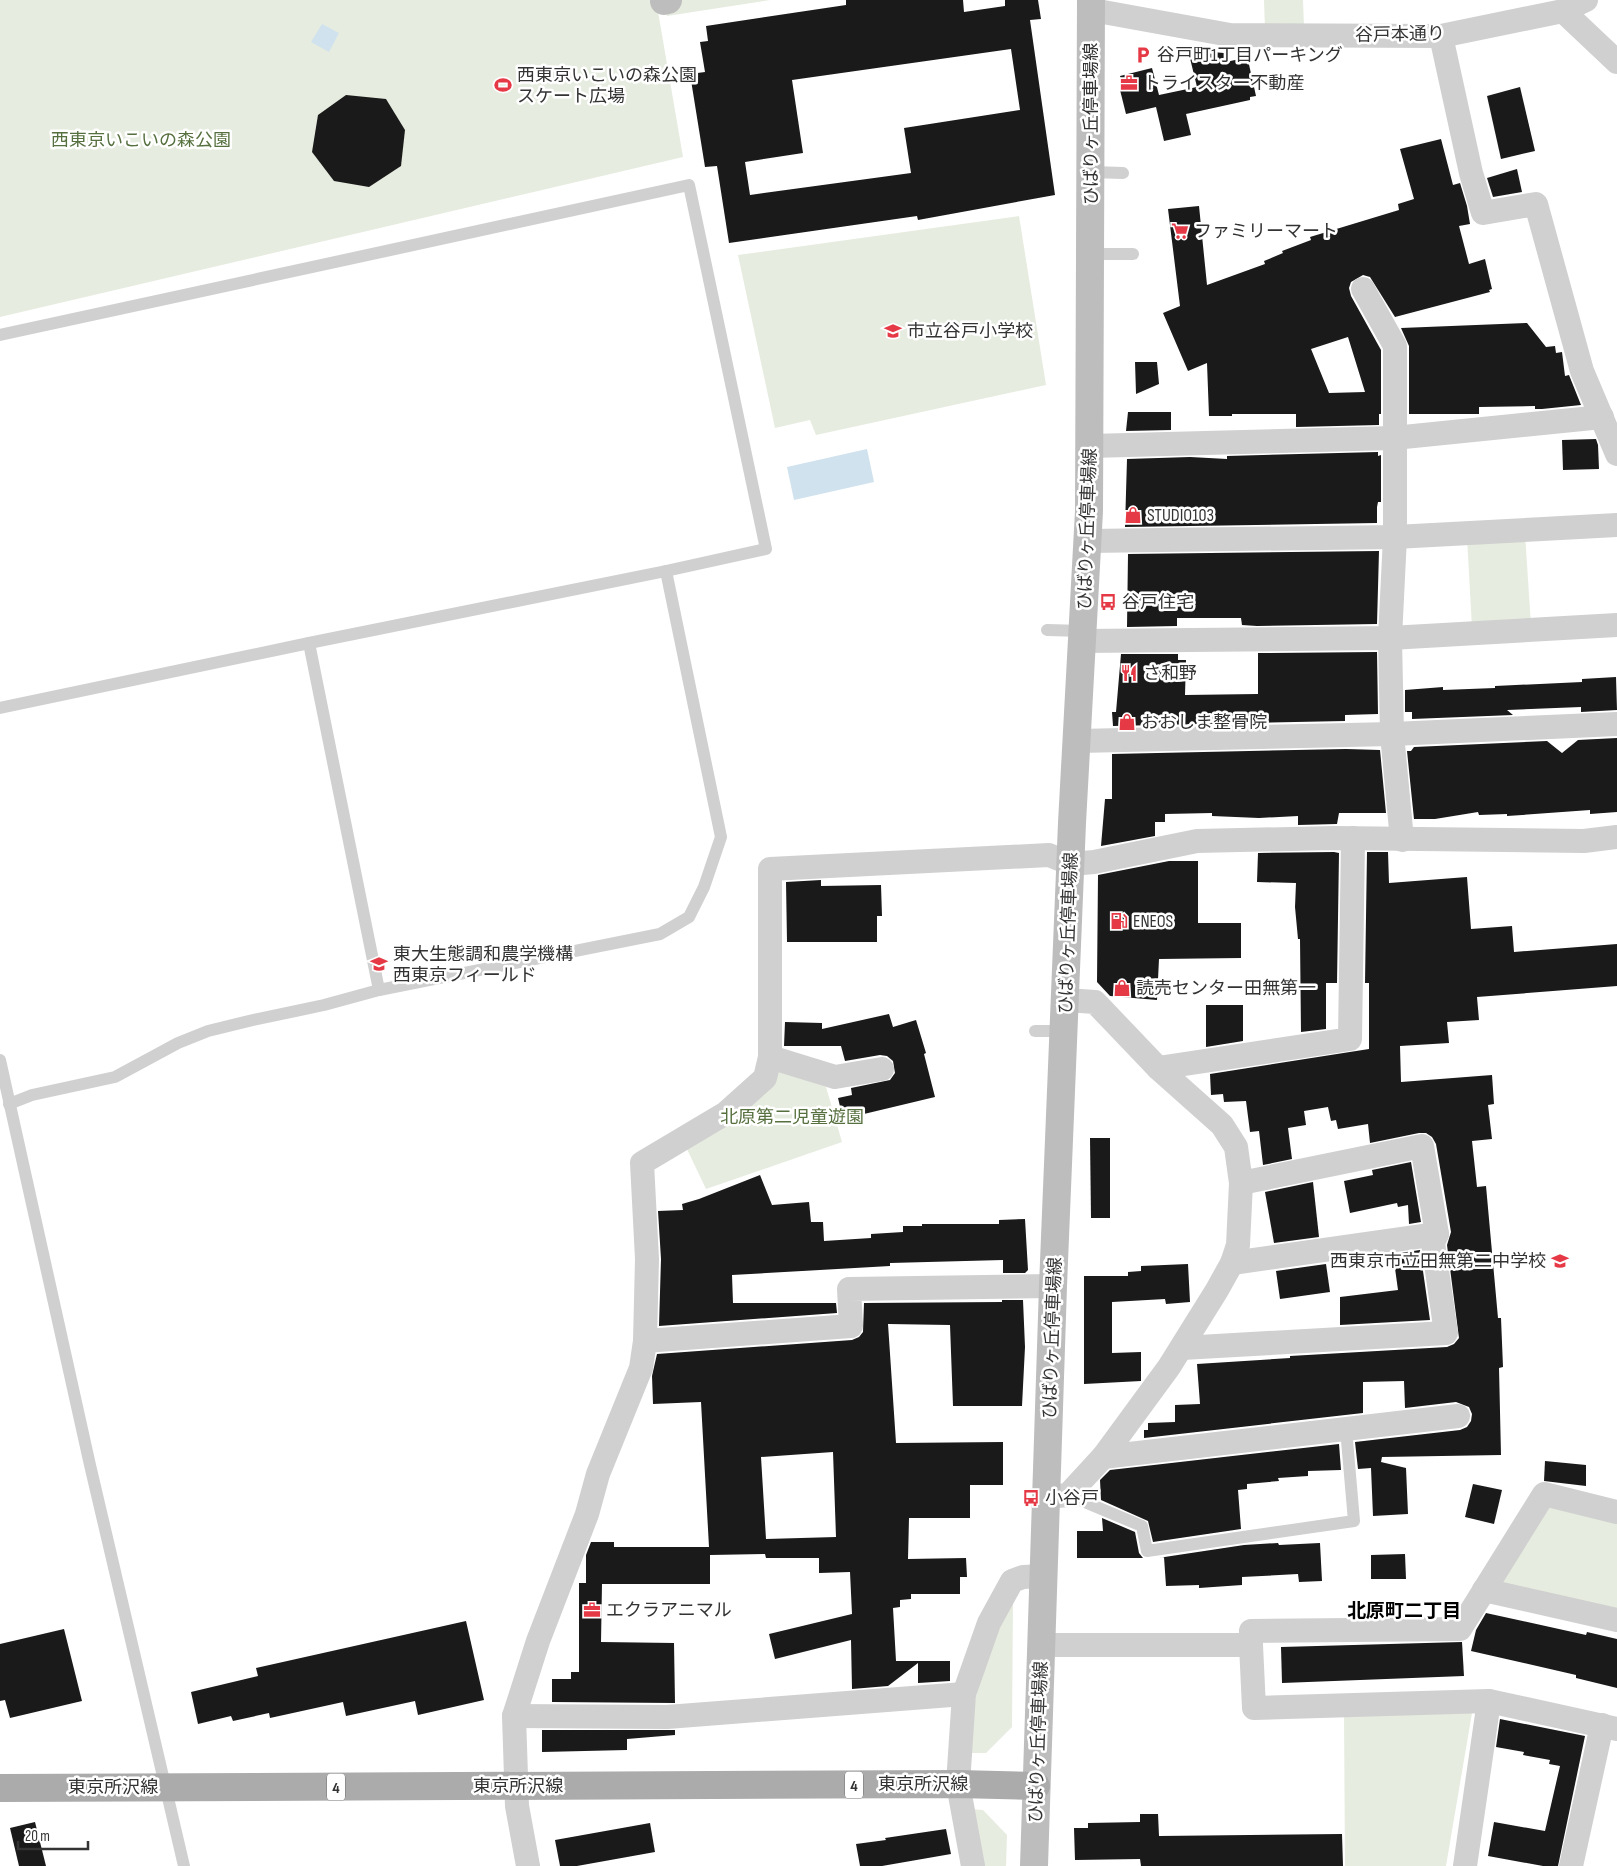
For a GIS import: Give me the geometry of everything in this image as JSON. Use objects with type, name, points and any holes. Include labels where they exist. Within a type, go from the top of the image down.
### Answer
[{"type":"main road","name":"ひばりヶ丘停車場線","points":[[1034,1866],[1044,1576],[1057,1496],[1053,1286],[1071,864],[1088,541],[1091,5]]},
{"type":"main road","name":"東京所沢線","points":[[0,1788],[958,1784],[1036,1786]]},
{"type":"street","name":"谷戸本通り","points":[[1091,5],[1230,35],[1441,36],[1564,11],[1586,0]]},
{"type":"street","points":[[1564,11],[1617,62]]},
{"type":"street","points":[[1441,36],[1471,173],[1483,213],[1536,204],[1582,371],[1610,414],[1617,454]]},
{"type":"street","points":[[1364,288],[1395,346],[1395,537],[1390,638],[1392,734],[1402,840]]},
{"type":"street","points":[[1090,446],[1394,438],[1610,414]]},
{"type":"street","points":[[1088,541],[1395,537],[1617,524]]},
{"type":"street","points":[[1083,636],[1390,638],[1617,625]]},
{"type":"street","points":[[1078,741],[1392,734],[1617,724]]},
{"type":"street","points":[[528,1866],[516,1786],[514,1716],[538,1641],[587,1514],[602,1466],[641,1368],[645,1341],[647,1259],[642,1163],[726,1113],[765,1078],[770,1057],[775,988],[770,869],[1049,855],[1071,864],[1094,862],[1198,841],[1353,838],[1584,841],[1617,837]]},
{"type":"street","points":[[1158,1068],[1350,1040],[1353,838]]},
{"type":"street","points":[[1057,1496],[1103,1457],[1182,1348],[1232,1262],[1238,1245],[1242,1183],[1236,1147],[1222,1125],[1158,1068],[1095,1002],[1066,1000]]},
{"type":"street","points":[[770,1057],[835,1077],[882,1069]]},
{"type":"street","points":[[1182,1348],[1446,1333],[1433,1243],[1437,1234],[1422,1146],[1242,1183]]},
{"type":"street","points":[[1232,1262],[1437,1234]]},
{"type":"street","points":[[645,1341],[851,1326],[849,1289],[1053,1286]]},
{"type":"street","points":[[1103,1457],[1458,1416]]},
{"type":"street","points":[[1571,1866],[1609,1727],[1489,1701],[1254,1708],[1251,1631],[1460,1629],[1544,1494],[1617,1512]]},
{"type":"street","points":[[973,1866],[958,1784],[964,1694],[990,1623],[1012,1581],[1023,1577],[1044,1576]]},
{"type":"street","points":[[1484,1590],[1617,1620]]},
{"type":"street","points":[[1042,1645],[1251,1646]]},
{"type":"street","points":[[514,1716],[667,1717],[964,1694]]},
{"type":"street","points":[[1465,1866],[1489,1701]]},
{"type":"lane","points":[[1091,172],[1123,172]]},
{"type":"lane","points":[[0,335],[689,185],[766,549],[666,571],[309,642],[0,708]]},
{"type":"lane","points":[[1091,254],[1132,254]]},
{"type":"lane","points":[[9,1104],[32,1095],[115,1077],[178,1043],[208,1031],[378,990],[660,934],[689,917],[704,887],[721,838],[666,571]]},
{"type":"lane","points":[[1048,630],[1083,636]]},
{"type":"lane","points":[[309,642],[378,990]]},
{"type":"lane","points":[[1035,1031],[1065,1031]]},
{"type":"lane","points":[[0,1060],[90,1465],[184,1866]]},
{"type":"lane","points":[[1057,1496],[1142,1526],[1146,1550],[1354,1521],[1346,1429]]},
{"type":"green space","name":"西東京いこいの森公園","points":[[0,0],[656,0],[683,157],[0,317]]},
{"type":"green space","points":[[664,0],[770,0],[667,16]]},
{"type":"green space","points":[[1264,0],[1303,0],[1304,27],[1265,29]]},
{"type":"green space","points":[[1019,216],[1046,385],[816,435],[810,420],[775,428],[738,255]]},
{"type":"green space","points":[[1525,534],[1531,625],[1472,628],[1467,537]]},
{"type":"green space","name":"北原第二児童遊園","points":[[770,1067],[826,1087],[842,1142],[706,1189],[685,1145]]},
{"type":"green space","points":[[1548,1504],[1617,1519],[1617,1614],[1494,1586]]},
{"type":"green space","points":[[1013,1597],[1012,1727],[986,1753],[969,1753],[973,1710],[985,1657]]},
{"type":"green space","points":[[1473,1707],[1446,1866],[1345,1866],[1344,1710]]},
{"type":"green space","points":[[971,1809],[983,1810],[1007,1835],[1006,1866],[982,1866]]},
{"type":"water","points":[[322,24],[339,33],[329,52],[311,42]]},
{"type":"water","points":[[867,449],[874,482],[794,500],[787,467]]},
{"type":"building","points":[[846,0],[963,0],[964,12],[1005,6],[1005,0],[1038,0],[1041,19],[1030,20],[1055,195],[918,220],[917,216],[729,243],[717,166],[705,167],[690,74],[705,72],[700,42],[708,41],[706,26],[846,5]],"holes":[[[1011,49],[1020,110],[904,128],[911,173],[750,195],[745,162],[803,153],[792,80]]]},
{"type":"building","points":[[1188,50],[1224,53],[1226,62],[1244,58],[1244,61],[1248,60],[1256,96],[1250,97],[1250,100],[1186,114],[1191,135],[1164,141],[1156,107],[1126,114],[1120,90],[1124,90],[1120,76],[1152,68],[1159,95],[1197,87]]},
{"type":"building","points":[[1520,87],[1535,151],[1501,159],[1487,96]]},
{"type":"building","points":[[346,95],[386,99],[405,130],[401,166],[369,187],[334,181],[312,152],[318,115]]},
{"type":"building","points":[[1441,139],[1453,185],[1460,183],[1467,206],[1470,224],[1459,226],[1469,264],[1485,259],[1492,289],[1489,290],[1490,292],[1395,317],[1370,277],[1363,275],[1351,282],[1349,288],[1351,296],[1381,350],[1381,414],[1379,414],[1379,425],[1296,427],[1296,414],[1209,416],[1207,363],[1188,371],[1163,313],[1180,306],[1168,209],[1199,206],[1207,285],[1265,264],[1264,261],[1283,253],[1282,251],[1311,240],[1310,237],[1399,210],[1398,204],[1414,199],[1400,149]],"holes":[[[1348,337],[1365,392],[1329,393],[1311,349]]]},
{"type":"building","points":[[1517,169],[1522,192],[1493,197],[1487,178]]},
{"type":"building","points":[[1527,323],[1546,347],[1555,346],[1556,353],[1562,352],[1565,376],[1569,375],[1581,405],[1542,409],[1535,409],[1535,406],[1479,407],[1479,414],[1409,414],[1409,346],[1401,328]]},
{"type":"building","points":[[1135,362],[1157,362],[1159,384],[1136,394]]},
{"type":"building","points":[[1128,412],[1171,412],[1171,430],[1126,431]]},
{"type":"building","points":[[1596,439],[1599,469],[1563,470],[1562,440]]},
{"type":"building","points":[[1378,452],[1378,456],[1381,455],[1381,502],[1378,502],[1377,507],[1377,523],[1125,527],[1127,459],[1190,457],[1227,459],[1227,456]]},
{"type":"building","points":[[1379,551],[1377,624],[1257,626],[1242,625],[1241,618],[1177,618],[1177,626],[1127,627],[1128,554]]},
{"type":"building","points":[[1377,652],[1378,714],[1345,715],[1345,721],[1113,726],[1112,712],[1116,712],[1121,654],[1178,654],[1178,660],[1186,660],[1185,695],[1258,694],[1258,653]]},
{"type":"building","points":[[1616,677],[1617,710],[1581,712],[1581,707],[1507,710],[1513,715],[1412,719],[1412,712],[1405,712],[1405,690],[1443,687],[1443,690],[1495,688],[1495,686],[1582,682],[1582,679]]},
{"type":"building","points":[[1617,738],[1617,812],[1590,814],[1590,810],[1507,816],[1507,814],[1479,815],[1478,812],[1435,819],[1414,819],[1407,751],[1411,751],[1414,747],[1547,741],[1562,753],[1578,740]]},
{"type":"building","points":[[1346,749],[1380,750],[1386,813],[1339,813],[1337,824],[1298,825],[1298,816],[1259,818],[1212,816],[1212,813],[1165,814],[1165,822],[1155,822],[1155,836],[1101,846],[1105,799],[1112,799],[1112,754]]},
{"type":"building","points":[[1367,852],[1388,852],[1389,883],[1467,877],[1471,929],[1512,926],[1514,952],[1617,944],[1617,986],[1477,997],[1479,1020],[1447,1022],[1449,1043],[1400,1046],[1401,1082],[1492,1075],[1494,1104],[1488,1105],[1492,1139],[1472,1141],[1477,1187],[1486,1186],[1498,1318],[1501,1318],[1503,1367],[1499,1368],[1501,1455],[1382,1457],[1381,1462],[1406,1468],[1408,1514],[1373,1516],[1371,1468],[1358,1469],[1355,1442],[1460,1430],[1467,1427],[1471,1421],[1472,1414],[1469,1407],[1456,1402],[1405,1408],[1404,1381],[1363,1382],[1363,1413],[1144,1438],[1144,1430],[1148,1430],[1148,1423],[1175,1422],[1175,1405],[1200,1404],[1197,1364],[1290,1358],[1290,1356],[1447,1347],[1454,1344],[1459,1338],[1447,1245],[1451,1232],[1436,1144],[1432,1137],[1426,1133],[1419,1133],[1370,1143],[1368,1124],[1338,1129],[1336,1120],[1331,1121],[1328,1107],[1304,1111],[1306,1125],[1288,1128],[1292,1159],[1263,1165],[1259,1131],[1250,1132],[1246,1101],[1224,1102],[1223,1094],[1211,1095],[1210,1074],[1369,1049],[1369,983],[1365,983]]},
{"type":"building","points":[[1258,853],[1339,853],[1337,983],[1326,983],[1326,1029],[1301,1032],[1300,939],[1298,939],[1295,907],[1296,883],[1257,882]]},
{"type":"building","points":[[1169,861],[1198,861],[1198,923],[1241,923],[1241,958],[1159,959],[1157,1000],[1110,996],[1097,982],[1098,875]]},
{"type":"building","points":[[821,880],[821,886],[881,885],[882,916],[877,916],[877,942],[787,942],[786,882]]},
{"type":"building","points":[[1206,1005],[1243,1005],[1243,1041],[1206,1047]]},
{"type":"building","points":[[889,1014],[893,1027],[916,1020],[926,1053],[924,1054],[935,1097],[843,1119],[838,1098],[852,1095],[851,1088],[890,1080],[895,1073],[893,1061],[887,1056],[880,1055],[845,1061],[841,1046],[784,1046],[785,1022],[822,1023],[822,1029]]},
{"type":"building","points":[[1090,1138],[1110,1138],[1110,1218],[1091,1218]]},
{"type":"building","points":[[1411,1162],[1421,1222],[1409,1224],[1408,1205],[1398,1207],[1397,1203],[1350,1213],[1344,1181],[1373,1175],[1372,1170]]},
{"type":"building","points":[[760,1175],[772,1205],[809,1202],[811,1222],[823,1222],[824,1241],[871,1238],[871,1234],[903,1232],[903,1226],[922,1226],[922,1224],[999,1224],[999,1220],[1025,1219],[1028,1270],[1025,1273],[1003,1273],[1003,1260],[890,1263],[890,1266],[732,1275],[733,1303],[836,1303],[837,1313],[659,1326],[661,1259],[658,1211],[683,1210],[682,1204]]},
{"type":"building","points":[[1313,1182],[1319,1237],[1274,1243],[1265,1192]]},
{"type":"building","points":[[1420,1250],[1430,1320],[1340,1325],[1340,1297],[1398,1290],[1393,1254]]},
{"type":"building","points":[[1188,1264],[1190,1302],[1166,1304],[1165,1299],[1112,1302],[1112,1353],[1141,1352],[1141,1381],[1084,1384],[1084,1276],[1128,1276],[1128,1272],[1141,1271],[1141,1266]]},
{"type":"building","points":[[1326,1264],[1330,1292],[1280,1299],[1276,1271]]},
{"type":"building","points":[[1002,1300],[1023,1300],[1025,1347],[1022,1406],[953,1406],[950,1325],[888,1324],[896,1443],[1003,1442],[1003,1485],[970,1485],[970,1518],[909,1518],[908,1559],[966,1558],[967,1577],[960,1577],[960,1594],[911,1594],[911,1599],[900,1600],[900,1607],[893,1608],[896,1661],[950,1661],[950,1681],[918,1683],[918,1663],[888,1686],[852,1689],[851,1640],[775,1659],[769,1634],[852,1614],[850,1572],[819,1573],[819,1558],[766,1558],[765,1554],[710,1555],[710,1584],[602,1584],[601,1642],[674,1643],[675,1703],[552,1702],[552,1679],[571,1679],[571,1672],[579,1672],[579,1583],[586,1583],[586,1555],[591,1542],[614,1542],[614,1547],[709,1547],[701,1402],[653,1404],[652,1376],[657,1354],[852,1340],[859,1337],[863,1332],[864,1303],[1002,1302]],"holes":[[[833,1452],[836,1537],[766,1539],[761,1457]]]},
{"type":"building","points":[[1339,1444],[1341,1470],[1308,1471],[1308,1476],[1278,1478],[1279,1481],[1247,1484],[1247,1489],[1238,1490],[1241,1529],[1153,1542],[1148,1521],[1101,1500],[1100,1480],[1110,1470]]},
{"type":"building","points":[[1545,1461],[1586,1465],[1586,1486],[1544,1481]]},
{"type":"building","points":[[1473,1484],[1502,1490],[1494,1524],[1465,1517]]},
{"type":"building","points":[[1102,1518],[1135,1532],[1139,1553],[1143,1558],[1077,1558],[1077,1531],[1103,1531]]},
{"type":"building","points":[[1320,1543],[1322,1581],[1299,1582],[1298,1574],[1242,1577],[1242,1585],[1199,1588],[1199,1585],[1166,1586],[1164,1557],[1244,1545]]},
{"type":"building","points":[[1405,1554],[1406,1579],[1371,1579],[1371,1555]]},
{"type":"building","points":[[1486,1613],[1586,1635],[1587,1632],[1617,1639],[1617,1688],[1576,1678],[1576,1675],[1471,1651],[1476,1630]]},
{"type":"building","points":[[466,1621],[484,1700],[418,1715],[415,1701],[346,1716],[343,1702],[270,1718],[269,1713],[233,1721],[231,1716],[198,1724],[191,1692],[258,1676],[256,1668]]},
{"type":"building","points":[[64,1629],[82,1701],[10,1718],[5,1700],[0,1701],[0,1644]]},
{"type":"building","points":[[1462,1642],[1464,1676],[1282,1683],[1281,1647]]},
{"type":"building","points":[[1500,1719],[1585,1736],[1558,1866],[1543,1866],[1488,1856],[1494,1822],[1545,1831],[1560,1766],[1549,1764],[1550,1760],[1523,1755],[1524,1752],[1496,1747]]},
{"type":"building","points":[[542,1730],[675,1730],[675,1735],[627,1739],[627,1750],[542,1752]]},
{"type":"building","points":[[1140,1814],[1158,1814],[1159,1836],[1342,1834],[1343,1866],[1141,1866],[1140,1859],[1075,1860],[1074,1828],[1088,1828],[1088,1823],[1140,1822]]},
{"type":"building","points":[[35,1822],[46,1866],[19,1866],[10,1828]]},
{"type":"building","points":[[650,1823],[655,1852],[577,1866],[560,1866],[555,1840]]},
{"type":"building","points":[[946,1829],[951,1854],[882,1866],[860,1866],[856,1844]]},
{"type":"place","name":"谷戸町1丁目パーキング","points":[[1143,55]]},
{"type":"place","name":"トライスター不動産","points":[[1129,83]]},
{"type":"place","name":"西東京いこいの森公園 スケート広場","points":[[503,85]]},
{"type":"place","name":"ファミリーマート","points":[[1180,231]]},
{"type":"place","name":"市立谷戸小学校","points":[[893,331]]},
{"type":"place","name":"STUDIO103","points":[[1133,515]]},
{"type":"place","name":"谷戸住宅","points":[[1108,602]]},
{"type":"place","name":"さ和野","points":[[1129,673]]},
{"type":"place","name":"おおしま整骨院","points":[[1127,722]]},
{"type":"place","name":"ENEOS","points":[[1119,921]]},
{"type":"place","name":"東大生態調和農学機構 西東京フィールド","points":[[379,964]]},
{"type":"place","name":"読売センター田無第一","points":[[1122,988]]},
{"type":"place","name":"西東京市立田無第二中学校","points":[[1560,1261]]},
{"type":"place","name":"小谷戸","points":[[1031,1498]]},
{"type":"place","name":"エクラアニマル","points":[[592,1610]]},
{"type":"district","name":"北原町二丁目","points":[[1404,1610]]}]
